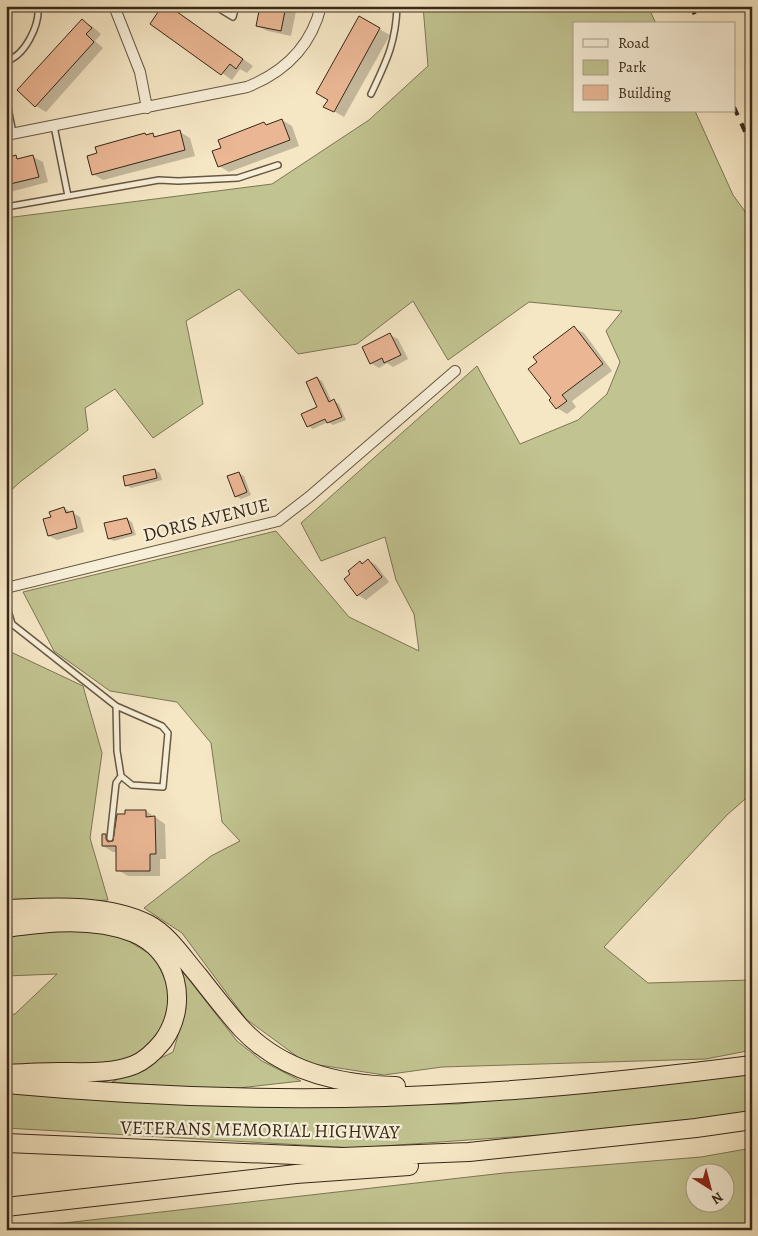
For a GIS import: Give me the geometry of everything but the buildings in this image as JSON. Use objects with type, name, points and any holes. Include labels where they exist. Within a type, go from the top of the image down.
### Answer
[{"type":"highway","points":[[6,909],[95,909],[120,914],[150,925],[167,939],[251,1037],[281,1059],[320,1076],[389,1086],[446,1087],[499,1091]]},
{"type":"highway","points":[[6,928],[40,923],[74,922],[106,926],[133,933],[156,948],[164,958],[176,983],[178,996],[177,1010],[168,1034],[153,1052],[136,1064],[122,1069],[95,1072],[6,1074]]},
{"type":"highway","name":"VETERANS MEMORIAL HIGHWAY","points":[[6,1084],[92,1091],[230,1097],[412,1096],[587,1084],[752,1065]]},
{"type":"highway","name":"VETERANS MEMORIAL HIGHWAY","points":[[6,1143],[342,1157],[469,1152],[696,1128],[752,1120]]},
{"type":"highway","points":[[6,1206],[296,1174],[432,1164],[469,1152]]},
{"type":"street","points":[[114,6],[140,72],[147,108]]},
{"type":"street","points":[[10,134],[247,87],[267,79],[302,49],[317,24],[321,6]]},
{"type":"street","name":"DORIS AVENUE","points":[[6,588],[278,521],[309,497],[455,371]]},
{"type":"lane","points":[[6,61],[11,60],[30,40],[36,26],[38,6]]},
{"type":"lane","points":[[215,6],[234,17],[236,6]]},
{"type":"lane","points":[[371,94],[390,53],[397,23],[397,6]]},
{"type":"lane","points":[[6,98],[10,134]]},
{"type":"lane","points":[[54,126],[68,196]]},
{"type":"lane","points":[[6,207],[160,180],[178,182],[238,178],[278,165]]},
{"type":"lane","points":[[6,604],[12,624],[116,706],[162,726],[168,733],[163,787],[132,785],[121,776],[117,751],[116,706]]},
{"type":"lane","points":[[110,838],[116,783],[121,776]]},
{"type":"green space","points":[[423,6],[648,6],[655,22],[573,22],[573,112],[695,112],[733,195],[752,221],[752,793],[727,815],[604,947],[648,983],[752,980],[752,1050],[706,1059],[442,1067],[384,1075],[306,1063],[246,1019],[182,933],[144,908],[211,856],[240,841],[222,822],[211,743],[177,702],[110,691],[54,651],[23,592],[276,531],[349,617],[419,651],[414,614],[396,580],[385,537],[321,561],[301,523],[477,366],[520,444],[578,420],[607,394],[620,362],[606,331],[622,311],[529,302],[448,360],[413,301],[357,344],[298,354],[239,289],[186,321],[203,404],[153,438],[115,389],[85,408],[88,430],[6,495],[6,218],[272,184],[369,120],[428,66]]},
{"type":"green space","points":[[13,653],[83,686],[102,753],[90,838],[108,900],[6,904],[6,654]]},
{"type":"green space","points":[[76,929],[120,936],[155,957],[170,991],[167,1021],[150,1047],[130,1060],[109,1064],[6,1065],[6,1015],[15,1014],[57,974],[6,976],[6,936],[19,933]]},
{"type":"green space","points":[[176,963],[237,1041],[262,1061],[301,1081],[221,1090],[112,1082],[173,1052],[186,1009]]},
{"type":"green space","points":[[752,1071],[752,1111],[667,1126],[355,1148],[6,1128],[6,1091],[234,1104],[457,1104],[711,1078]]},
{"type":"green space","points":[[752,1148],[752,1230],[30,1230],[29,1227],[504,1173],[701,1157]]},
{"type":"railway","points":[[691,6],[698,22]]},
{"type":"railway","points":[[736,111],[752,147]]}]
